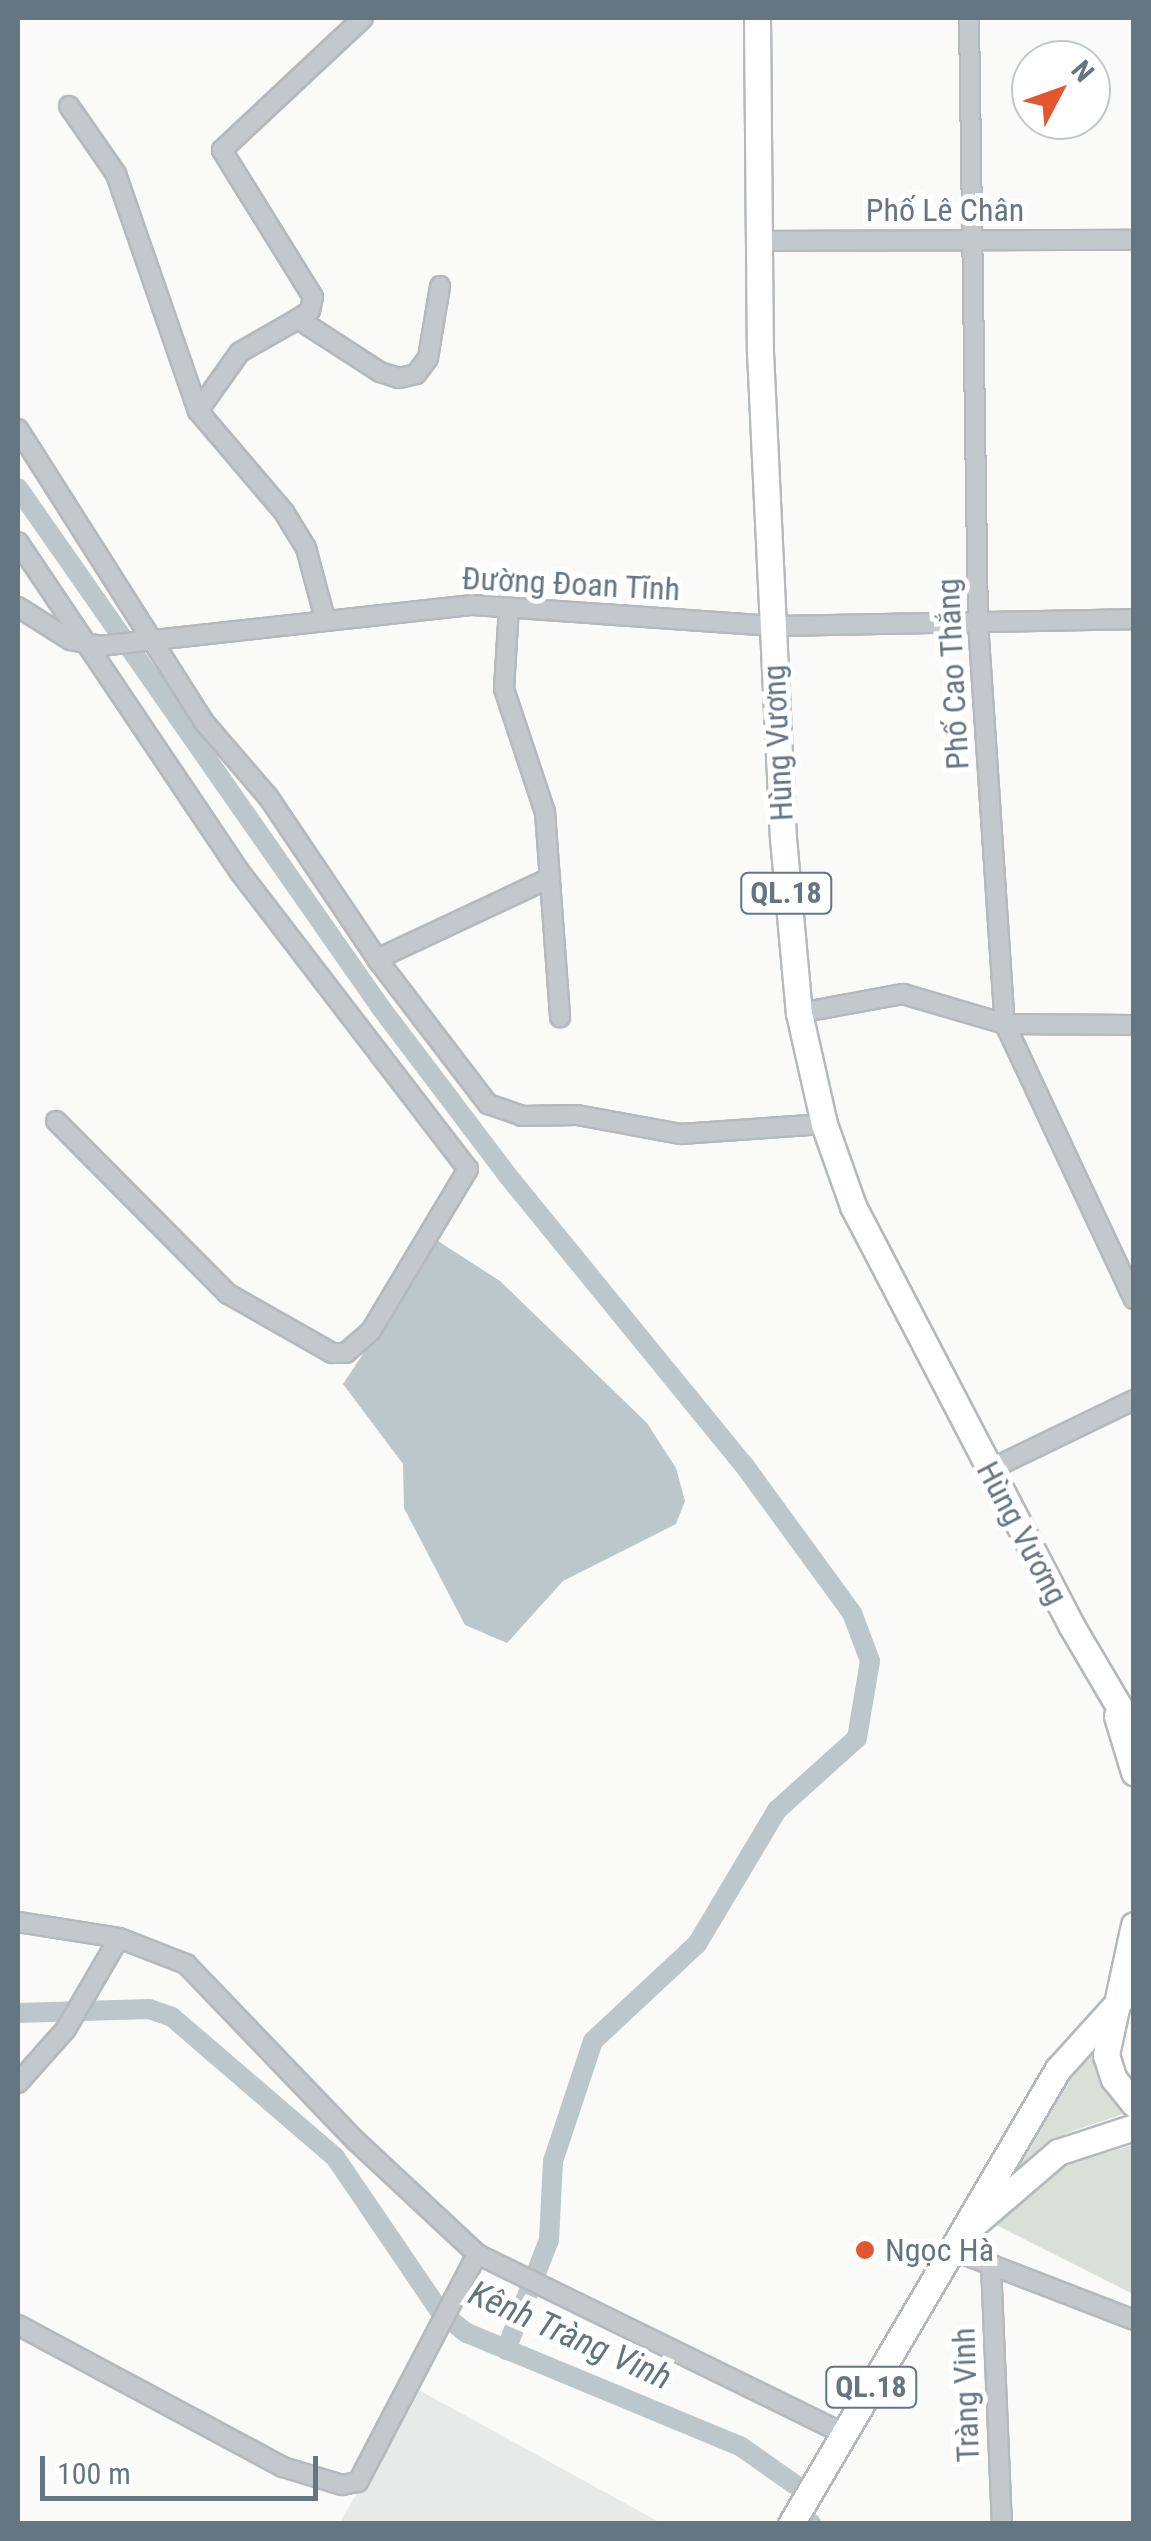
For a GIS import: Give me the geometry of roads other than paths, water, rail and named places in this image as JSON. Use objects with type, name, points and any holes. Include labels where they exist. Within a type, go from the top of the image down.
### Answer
[{"type":"highway","name":"Hùng Vương","points":[[757,18],[757,241],[773,626],[799,1014],[824,1124],[853,1206],[1110,1697]]},
{"type":"highway","points":[[1110,1697],[1134,1732]]},
{"type":"highway","points":[[1110,1697],[1134,1772]]},
{"type":"highway","points":[[1134,1923],[1127,1990],[1107,2030],[1114,2079],[1134,2104]]},
{"type":"highway","points":[[950,2249],[1078,2040],[1134,1923]]},
{"type":"highway","points":[[1078,2040],[1127,1990]]},
{"type":"highway","points":[[950,2249],[1036,2166],[1078,2142],[1134,2127]]},
{"type":"highway","name":"QL.18","points":[[791,2524],[950,2249]]},
{"type":"street","points":[[198,411],[240,352],[314,305],[308,288],[222,150],[363,18]]},
{"type":"street","name":"Phố Cao Thắng","points":[[969,18],[978,622],[1006,1024],[1134,1299]]},
{"type":"street","points":[[68,106],[116,174],[198,411],[284,512],[306,548],[325,619]]},
{"type":"street","name":"Phố Lê Chân","points":[[757,241],[1134,240]]},
{"type":"street","points":[[298,318],[399,378],[416,374],[428,358],[440,286]]},
{"type":"street","points":[[18,429],[150,643],[203,721],[269,798],[376,959],[488,1104],[508,1112],[577,1115],[681,1134],[824,1124]]},
{"type":"street","points":[[18,542],[293,944],[468,1169],[371,1332],[346,1353],[332,1352],[228,1294],[56,1121]]},
{"type":"street","points":[[509,606],[504,689],[541,789],[560,1016]]},
{"type":"street","name":"Đường Đoan Tĩnh","points":[[91,646],[150,643],[325,619],[509,606],[773,626],[1134,618]]},
{"type":"street","points":[[18,607],[91,646]]},
{"type":"street","points":[[376,959],[550,878]]},
{"type":"street","points":[[799,1014],[920,995],[1006,1024],[1134,1025]]},
{"type":"street","points":[[989,1470],[1134,1400]]},
{"type":"street","points":[[18,1922],[119,1938],[186,1964],[356,2141],[477,2254],[524,2282],[548,2290],[844,2434]]},
{"type":"street","points":[[18,2083],[66,2028],[119,1938]]},
{"type":"street","points":[[950,2249],[1134,2320]]},
{"type":"street","points":[[18,2325],[284,2468],[342,2485],[358,2482],[477,2254]]},
{"type":"street","name":"Tràng Vinh","points":[[991,2264],[1002,2524]]},
{"type":"waterway","points":[[18,488],[381,1008],[508,1176],[744,1465],[852,1613],[870,1661],[857,1738],[777,1810],[697,1944],[593,2041],[553,2161],[549,2240],[506,2350]]},
{"type":"waterway","name":"Kênh Tràng Vinh","points":[[18,2013],[149,2009],[172,2017],[335,2157],[441,2313],[467,2333],[740,2446],[794,2484]]},
{"type":"place","name":"Ngọc Hà","points":[[865,2250]]}]
